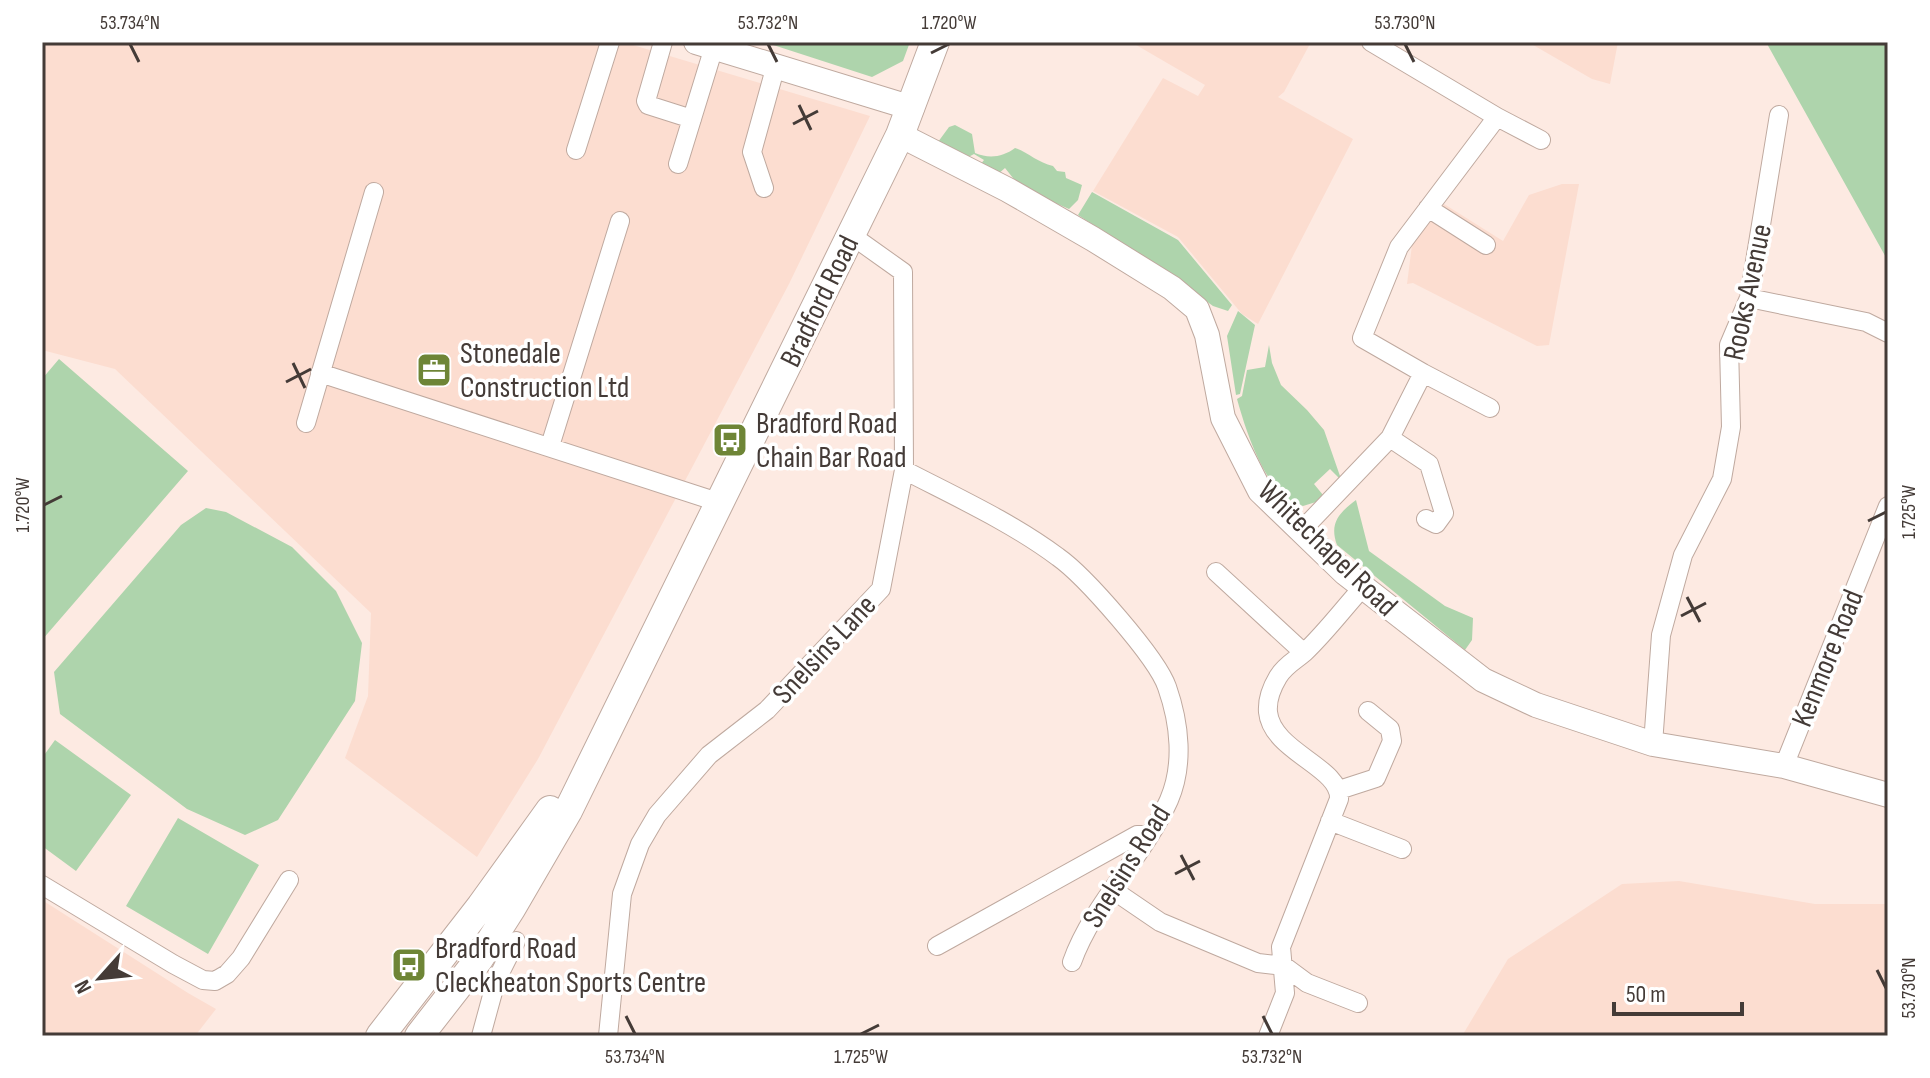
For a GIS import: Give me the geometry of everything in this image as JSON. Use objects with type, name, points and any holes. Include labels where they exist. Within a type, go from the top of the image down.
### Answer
[{"type":"main road","name":"Bradford Road","points":[[419,1036],[479,959],[568,811],[900,135],[935,42]]},
{"type":"main road","name":"Bradford Road","points":[[380,1036],[481,906],[610,729]]},
{"type":"street","points":[[576,150],[610,42]]},
{"type":"street","points":[[663,42],[646,101],[648,105],[692,119]]},
{"type":"street","points":[[1371,42],[1541,140]]},
{"type":"street","points":[[678,164],[692,119],[705,44],[912,108]]},
{"type":"street","points":[[764,188],[752,152],[776,65]]},
{"type":"street","name":"Rooks Avenue","points":[[1653,744],[1661,635],[1683,555],[1722,479],[1731,427],[1729,345],[1749,298],[1779,115]]},
{"type":"street","points":[[1490,408],[1362,338],[1399,247],[1497,117]]},
{"type":"street","name":"Whitechapel Road","points":[[900,135],[1008,190],[1093,239],[1172,288],[1197,309],[1207,335],[1223,418],[1260,491],[1363,587],[1483,680],[1536,705],[1653,744],[1784,766],[1888,795]]},
{"type":"street","points":[[306,423],[374,192]]},
{"type":"street","points":[[1428,208],[1486,245]]},
{"type":"street","points":[[550,446],[620,221]]},
{"type":"street","name":"Snelsins Lane","points":[[608,1036],[622,894],[640,844],[657,815],[709,755],[767,710],[881,589],[904,470],[903,272],[851,235]]},
{"type":"street","points":[[1749,298],[1866,322],[1888,333]]},
{"type":"street","points":[[320,373],[721,503]]},
{"type":"street","points":[[1301,531],[1390,438],[1423,373]]},
{"type":"street","points":[[1390,438],[1429,464],[1444,513],[1436,524],[1426,519]]},
{"type":"street","name":"Snelsins Road","points":[[904,470],[1009,524],[1061,558],[1105,602],[1167,685],[1180,759],[1168,802],[1150,835],[1081,937],[1072,962]]},
{"type":"street","name":"Kenmore Road","points":[[1784,766],[1888,506]]},
{"type":"street","points":[[1216,572],[1304,653]]},
{"type":"street","points":[[1268,1036],[1285,993],[1281,947],[1339,790],[1335,782],[1298,755],[1275,732],[1268,713],[1270,695],[1279,675],[1290,662],[1304,653],[1363,587]]},
{"type":"street","points":[[1339,790],[1376,778],[1392,741],[1390,729],[1368,711]]},
{"type":"street","points":[[1330,821],[1402,849]]},
{"type":"street","points":[[937,946],[1137,835],[1150,835]]},
{"type":"street","points":[[42,885],[173,964],[203,980],[215,981],[227,974],[241,958],[289,880]]},
{"type":"street","points":[[1113,890],[1172,928],[1258,963],[1284,966],[1307,983],[1358,1003]]},
{"type":"street","points":[[481,1036],[496,981],[516,941]]},
{"type":"shaded area","points":[[42,42],[623,42],[870,116],[789,284],[538,759],[477,857],[345,758],[368,696],[371,613],[115,369],[42,350]]},
{"type":"shaded area","points":[[1131,42],[1311,42],[1284,92],[1278,97],[1353,139],[1258,324],[1242,314],[1178,237],[1093,191],[1163,78],[1198,96],[1205,85]]},
{"type":"shaded area","points":[[1528,42],[1618,42],[1610,84],[1592,79]]},
{"type":"shaded area","points":[[1562,184],[1579,184],[1549,345],[1537,346],[1413,283],[1407,284],[1412,245],[1444,204],[1503,241],[1529,195]]},
{"type":"shaded area","points":[[1679,881],[1815,904],[1888,904],[1888,1036],[1462,1036],[1508,959],[1622,884]]},
{"type":"shaded area","points":[[42,900],[216,1009],[195,1036],[42,1036]]},
{"type":"green space","points":[[764,42],[910,42],[903,61],[872,77]]},
{"type":"green space","points":[[1766,42],[1888,42],[1888,261]]},
{"type":"green space","points":[[955,125],[972,134],[975,153],[996,156],[1015,148],[1053,166],[1057,171],[1065,172],[1066,178],[1082,185],[1078,200],[1069,209],[1021,188],[1005,168],[997,175],[980,165],[984,160],[974,154],[961,161],[938,142],[949,127]]},
{"type":"green space","points":[[1092,192],[1178,240],[1232,305],[1228,311],[1213,306],[1078,215]]},
{"type":"green space","points":[[1238,311],[1255,325],[1240,394],[1236,395],[1227,336]]},
{"type":"green space","points":[[1269,345],[1281,385],[1324,430],[1340,476],[1330,469],[1314,484],[1323,495],[1316,502],[1303,506],[1290,500],[1268,477],[1252,445],[1237,399],[1242,396],[1247,370],[1265,367]]},
{"type":"green space","points":[[59,359],[188,471],[42,640],[42,379]]},
{"type":"green space","points":[[1356,500],[1369,551],[1445,606],[1473,618],[1472,640],[1465,650],[1337,545],[1334,531],[1337,519]]},
{"type":"green space","points":[[206,508],[226,512],[292,547],[336,591],[362,643],[355,701],[278,820],[245,835],[187,809],[60,714],[54,672],[181,525]]},
{"type":"green space","points":[[55,740],[131,795],[76,871],[42,846],[42,758]]},
{"type":"green space","points":[[178,818],[259,865],[208,954],[126,906]]},
{"type":"place","name":"Stonedale Construction Ltd","points":[[434,370]]},
{"type":"place","name":"Bradford Road Chain Bar Road","points":[[730,440]]},
{"type":"place","name":"Bradford Road Cleckheaton Sports Centre","points":[[409,965]]}]
